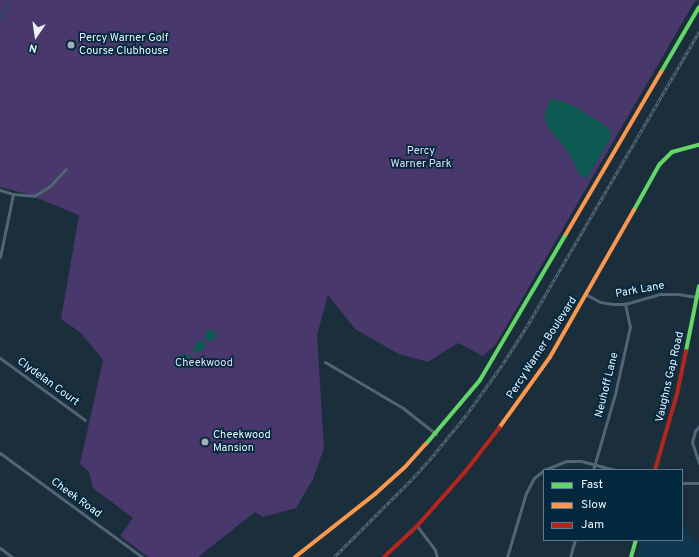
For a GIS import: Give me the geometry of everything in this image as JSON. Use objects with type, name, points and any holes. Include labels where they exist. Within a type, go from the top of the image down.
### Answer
[{"type":"street","points":[[295,557],[375,494],[405,467],[436,434],[489,366],[699,7]]},
{"type":"street","name":"Percy Warner Boulevard","points":[[384,557],[417,526],[465,472],[510,415],[550,357],[587,295],[659,165],[672,152],[699,145]]},
{"type":"street","points":[[0,190],[14,194],[34,196],[50,186],[66,170]]},
{"type":"street","points":[[0,257],[14,194]]},
{"type":"street","name":"Vaughns Gap Road","points":[[655,469],[677,394],[699,286]]},
{"type":"street","name":"Park Lane","points":[[587,295],[600,302],[613,304],[626,304],[660,294],[678,294],[697,297]]},
{"type":"street","name":"Neuhoff Lane","points":[[593,469],[616,394],[630,327],[626,304]]},
{"type":"street","name":"Clydelan Court","points":[[0,358],[85,420]]},
{"type":"street","points":[[325,362],[403,408],[436,434]]},
{"type":"street","points":[[699,426],[694,434],[692,442],[699,463]]},
{"type":"street","name":"Cheek Road","points":[[0,453],[142,557]]},
{"type":"street","points":[[546,469],[566,461],[580,461],[612,469]]},
{"type":"street","points":[[507,557],[526,493],[534,478],[543,471]]},
{"type":"street","points":[[683,483],[699,483]]},
{"type":"street","points":[[417,526],[435,550],[438,557]]},
{"type":"street","points":[[570,557],[575,541]]},
{"type":"street","points":[[631,557],[636,541]]},
{"type":"street","points":[[0,548],[12,557]]},
{"type":"shaded area","points":[[552,98],[574,106],[606,126],[611,131],[610,139],[587,178],[580,175],[567,150],[550,130],[545,121],[545,113]]},
{"type":"shaded area","points":[[210,329],[214,331],[216,335],[214,339],[210,341],[206,339],[204,335],[206,331]]},
{"type":"shaded area","points":[[201,340],[206,343],[204,349],[200,352],[194,353],[193,351],[196,343]]},
{"type":"shaded area","points":[[184,354],[191,356],[192,363],[187,368],[181,369],[178,367],[178,359],[179,355]]},
{"type":"shaded area","points":[[683,524],[699,545],[699,557],[636,557],[642,541],[683,541]]},
{"type":"green space","name":"Percy Warner Park","points":[[0,0],[697,0],[693,4],[496,344],[483,356],[458,343],[428,362],[399,354],[355,329],[328,295],[317,335],[324,448],[313,479],[296,508],[263,517],[255,512],[198,557],[148,557],[120,536],[133,518],[93,488],[89,472],[80,464],[103,360],[80,332],[61,319],[79,215],[27,194],[0,187]]},
{"type":"waterway","points":[[0,18],[9,4],[8,0]]},
{"type":"railway","points":[[334,557],[411,480],[435,453],[467,414],[502,365],[527,326],[699,32]]},
{"type":"traffic: fast","points":[[661,72],[699,7]]},
{"type":"traffic: fast","points":[[634,210],[659,165],[672,152],[699,145]]},
{"type":"traffic: fast","points":[[426,444],[480,380],[566,234]]},
{"type":"traffic: fast","points":[[686,351],[699,286]]},
{"type":"traffic: fast","points":[[631,557],[636,541]]},
{"type":"traffic: slow","points":[[566,234],[661,72]]},
{"type":"traffic: slow","points":[[499,428],[550,357],[634,210]]},
{"type":"traffic: slow","points":[[295,557],[375,494],[405,467],[426,444]]},
{"type":"traffic: jam","points":[[655,469],[677,394],[686,351]]},
{"type":"traffic: jam","points":[[384,557],[417,526],[465,472],[499,428]]},
{"type":"place","name":"Percy Warner Golf Course Clubhouse","points":[[71,45]]},
{"type":"place","name":"Cheekwood Mansion","points":[[205,442]]},
{"type":"park label","name":"Cheekwood","points":[[204,363]]}]
